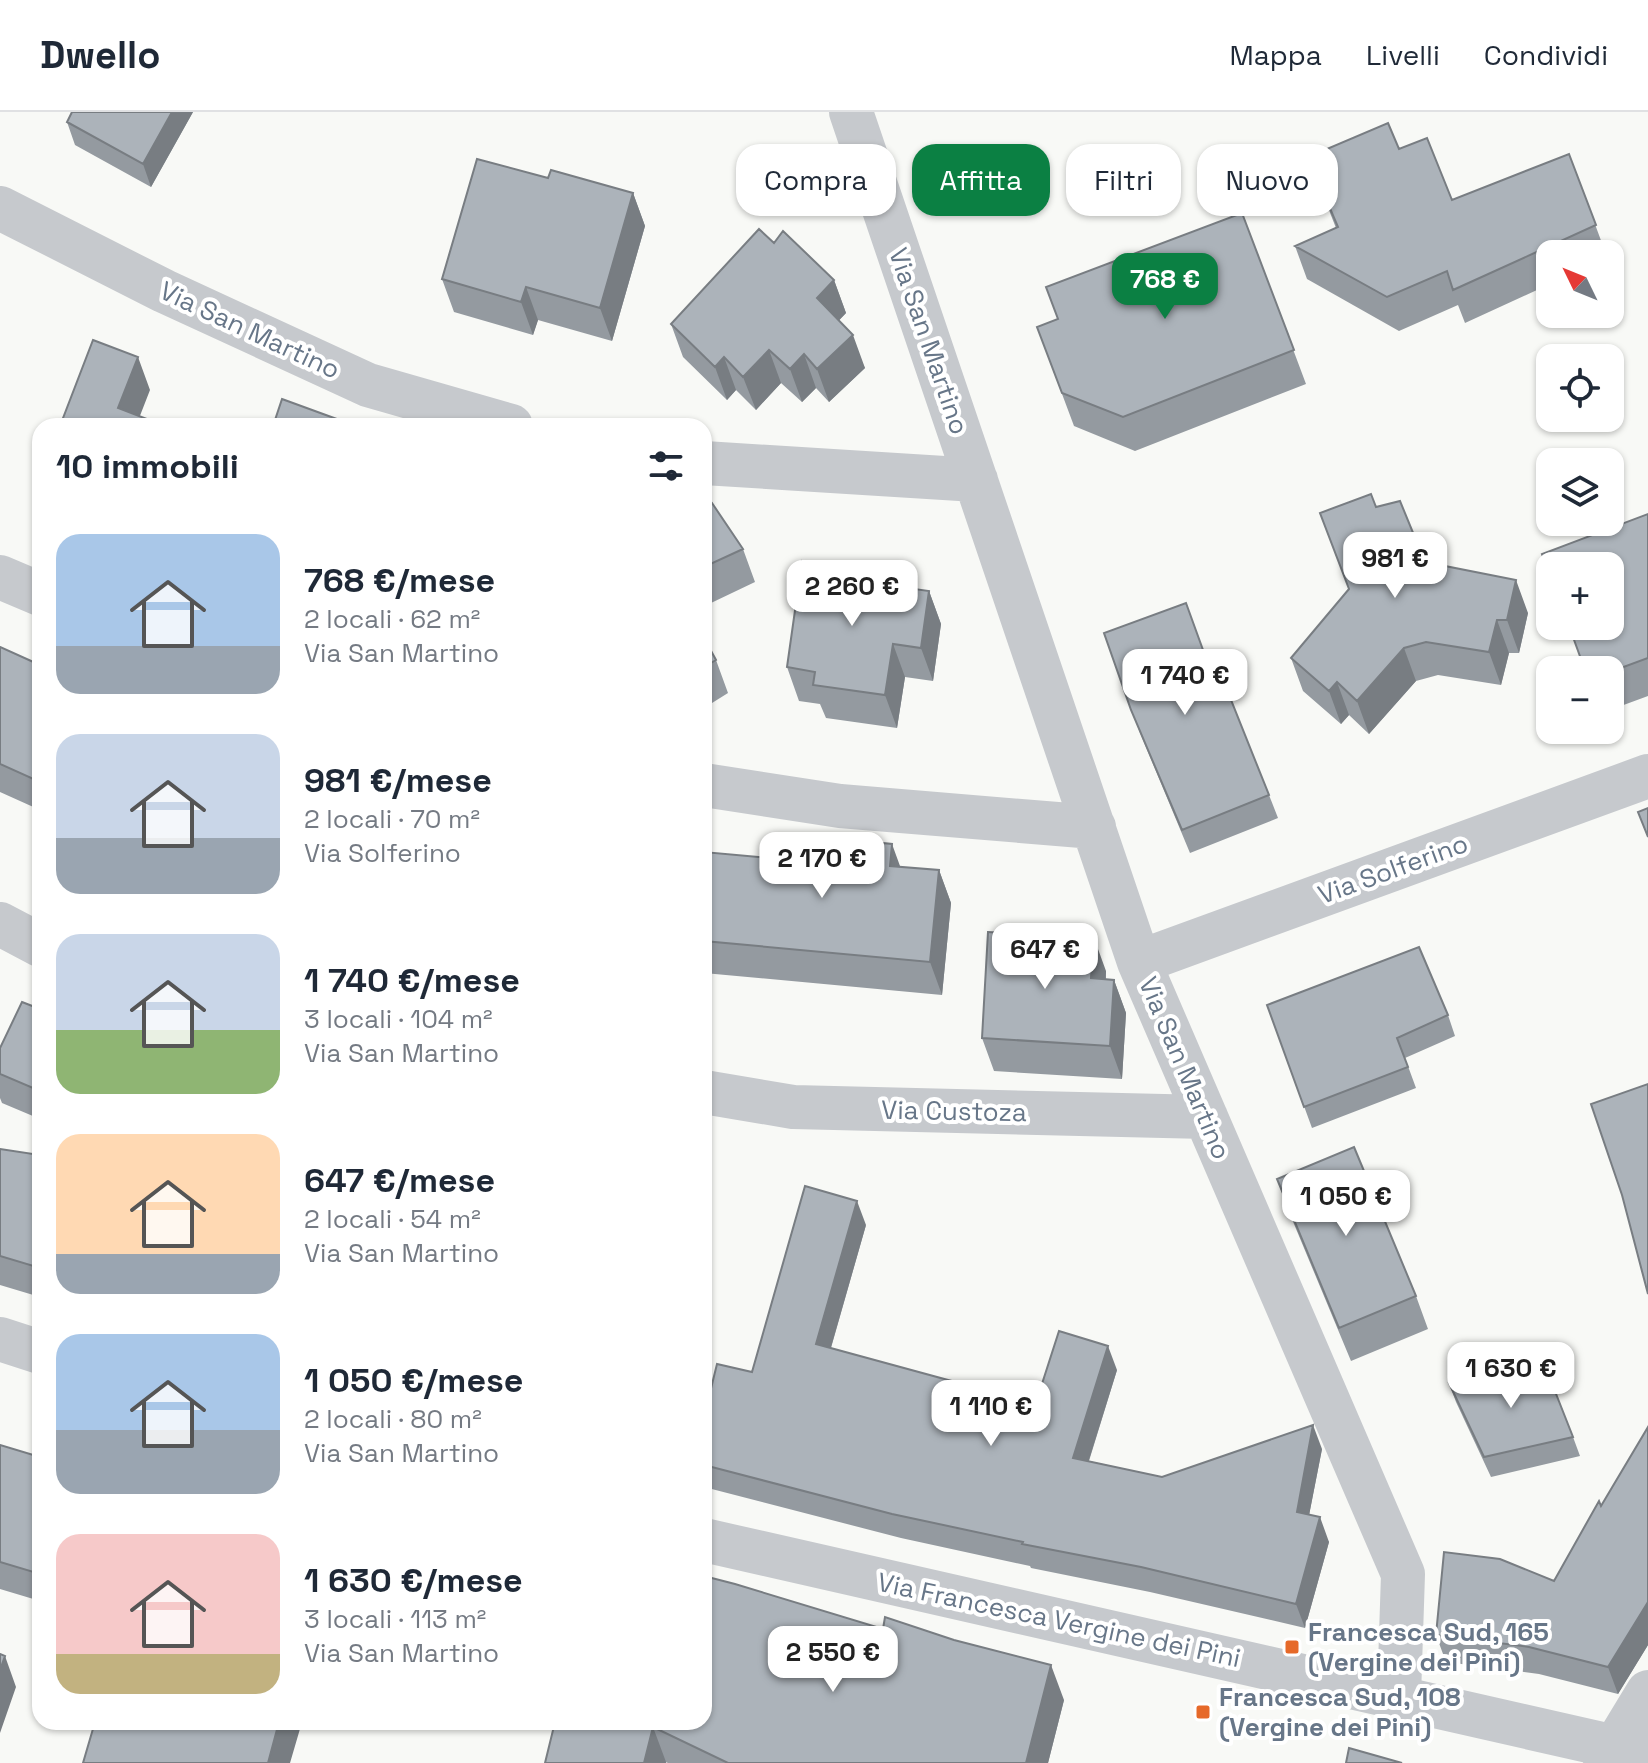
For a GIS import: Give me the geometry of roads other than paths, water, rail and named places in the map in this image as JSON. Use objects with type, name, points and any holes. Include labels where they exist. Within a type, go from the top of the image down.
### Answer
[{"type":"street","name":"Via San Martino","points":[[851,112],[1139,962],[1403,1574],[1399,1696]]},
{"type":"street","name":"Via San Martino","points":[[0,208],[164,291],[368,385],[483,418]]},
{"type":"street","points":[[712,464],[976,480]]},
{"type":"street","points":[[0,577],[32,591]]},
{"type":"street","name":"Via Solferino","points":[[1139,962],[1648,776]]},
{"type":"street","points":[[712,786],[840,806],[1094,827]]},
{"type":"street","points":[[0,924],[32,941]]},
{"type":"street","name":"Via Custoza","points":[[712,1093],[793,1107],[1206,1117]]},
{"type":"street","points":[[0,1339],[32,1349]]},
{"type":"street","name":"Via Francesca Vergine dei Pini","points":[[712,1542],[1399,1696],[1623,1754]]},
{"type":"street","points":[[1623,1754],[1648,1692]]},
{"type":"place","name":"Francesca Sud, 165 (Vergine dei Pini)","points":[[1292,1647]]},
{"type":"place","name":"Francesca Sud, 108 (Vergine dei Pini)","points":[[1203,1712]]}]
